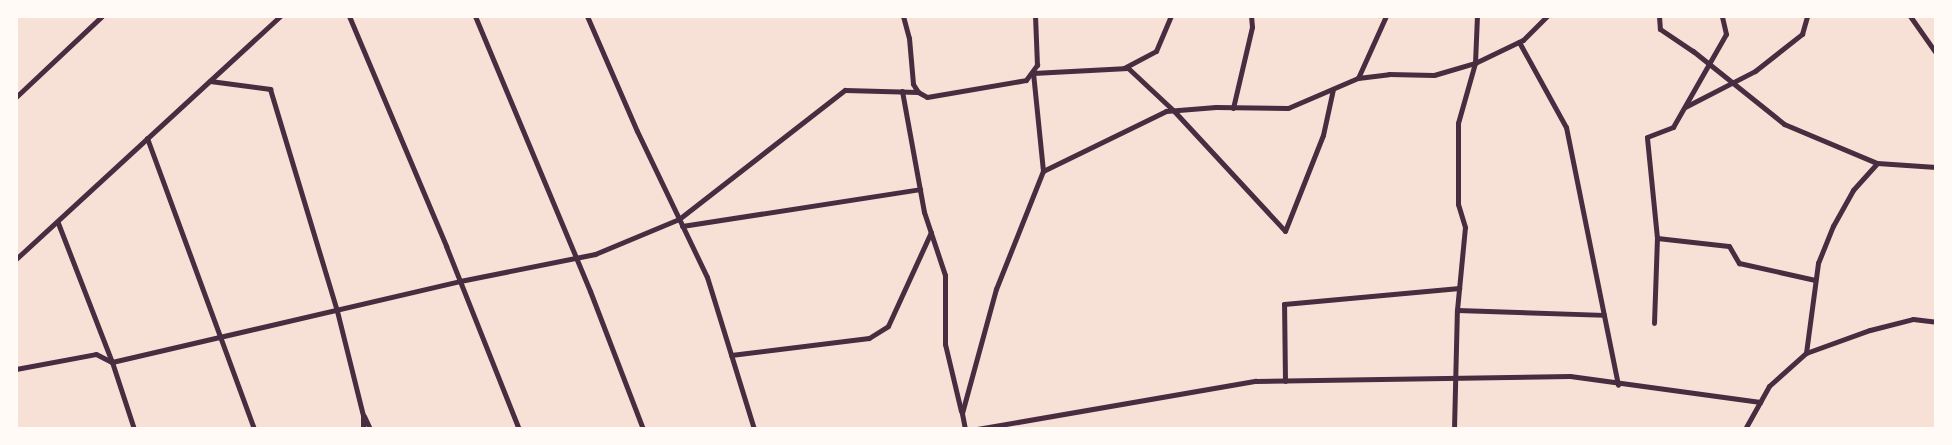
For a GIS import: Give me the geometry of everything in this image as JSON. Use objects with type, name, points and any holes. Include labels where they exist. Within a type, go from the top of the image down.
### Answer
[{"type":"street","points":[[16,97],[102,16]]},
{"type":"street","points":[[16,259],[58,223],[280,16]]},
{"type":"street","points":[[349,16],[460,281],[518,429]]},
{"type":"street","points":[[475,16],[576,258],[643,429]]},
{"type":"street","points":[[587,16],[707,277],[754,429]]},
{"type":"street","points":[[903,16],[909,38],[913,84],[918,92]]},
{"type":"street","points":[[16,369],[96,354],[112,362],[460,281],[595,254],[679,219],[845,90],[918,92],[927,97],[1002,86],[1026,80],[1033,73],[1037,65],[1035,16]]},
{"type":"street","points":[[1124,68],[1156,51],[1171,16]]},
{"type":"street","points":[[1233,108],[1252,28],[1251,16]]},
{"type":"street","points":[[1358,78],[1386,16]]},
{"type":"street","points":[[1454,429],[1457,378],[1458,288],[1465,227],[1458,204],[1458,122],[1475,63],[1477,16]]},
{"type":"street","points":[[1658,16],[1660,29],[1784,124],[1877,163],[1936,167]]},
{"type":"street","points":[[1654,324],[1656,238],[1647,137],[1673,127],[1726,34],[1722,16]]},
{"type":"street","points":[[1684,107],[1755,72],[1802,34],[1807,16]]},
{"type":"street","points":[[1910,16],[1936,53]]},
{"type":"street","points":[[1043,171],[1166,111],[1288,108],[1358,78],[1389,74],[1434,76],[1475,63],[1519,42],[1545,17]]},
{"type":"street","points":[[1519,42],[1566,127],[1618,385]]},
{"type":"street","points":[[1033,73],[1128,68],[1174,111],[1285,231],[1323,135],[1333,89]]},
{"type":"street","points":[[962,413],[996,288],[1043,171],[1033,73]]},
{"type":"street","points":[[210,81],[270,90],[337,311],[363,414],[370,429]]},
{"type":"street","points":[[902,91],[920,189],[945,275],[945,344],[965,429]]},
{"type":"street","points":[[147,138],[254,429]]},
{"type":"street","points":[[1806,353],[1815,280],[1833,226],[1853,190],[1877,163]]},
{"type":"street","points":[[682,226],[920,189]]},
{"type":"street","points":[[58,223],[112,362],[134,429]]},
{"type":"street","points":[[731,355],[869,338],[888,326],[931,232]]},
{"type":"street","points":[[1656,238],[1730,246],[1739,263],[1815,280]]},
{"type":"street","points":[[1285,381],[1284,304],[1458,288]]},
{"type":"street","points":[[1457,310],[1604,315]]},
{"type":"street","points":[[1745,429],[1769,386],[1806,353],[1913,319],[1936,322]]},
{"type":"street","points":[[977,429],[1256,381],[1570,376],[1618,385],[1760,402]]},
{"type":"street","points":[[363,414],[363,429]]}]
